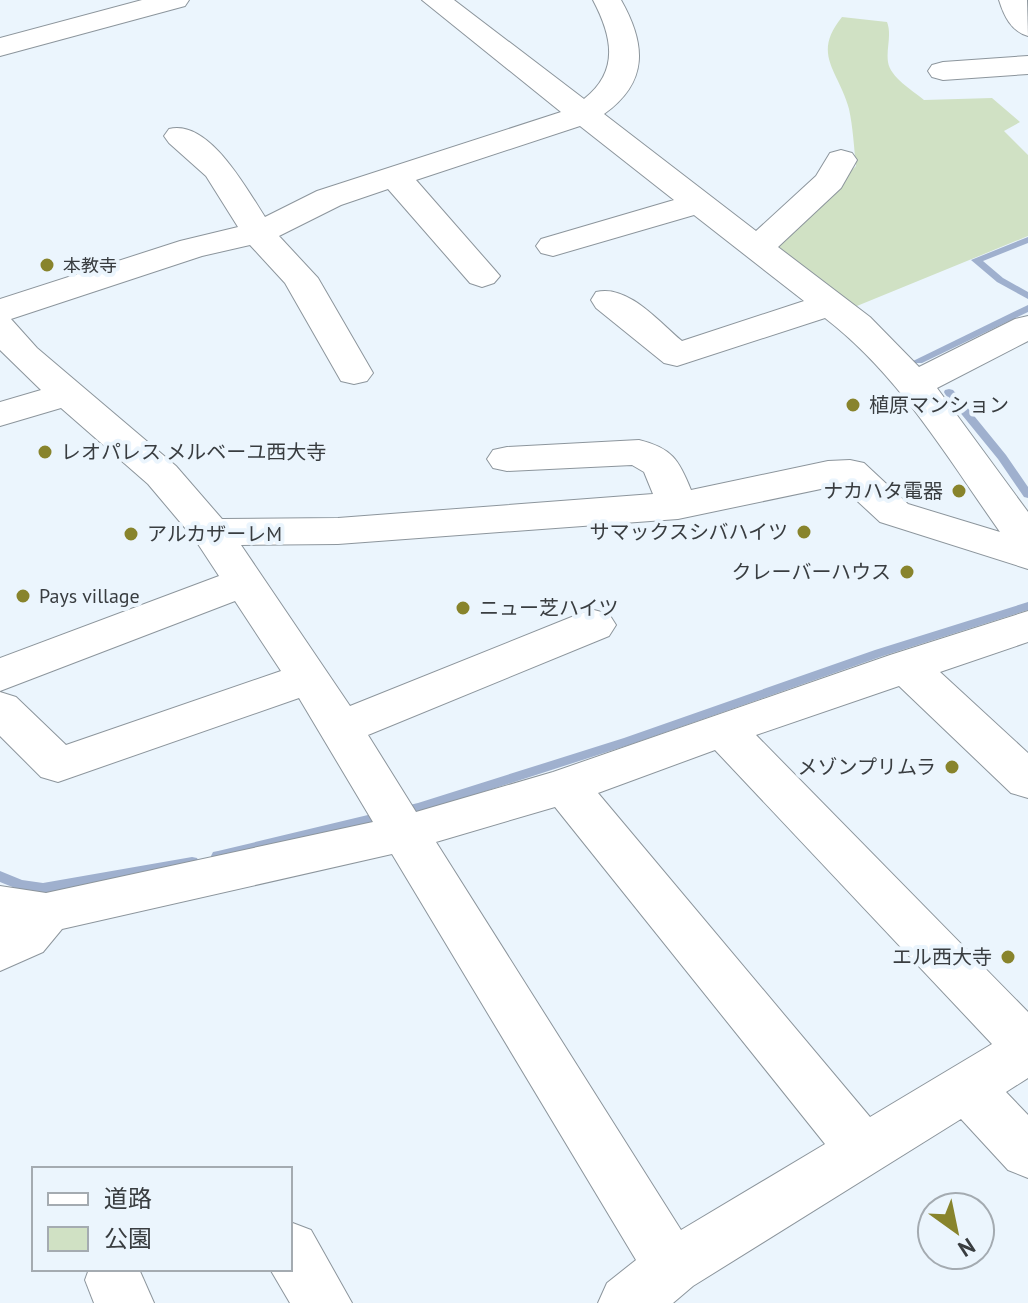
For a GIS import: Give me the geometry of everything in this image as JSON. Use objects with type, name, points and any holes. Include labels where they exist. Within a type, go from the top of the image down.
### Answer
[{"type":"street","points":[[0,47],[175,0]]},
{"type":"street","points":[[436,0],[857,325],[915,384],[1028,541]]},
{"type":"street","points":[[0,311],[192,248],[258,233],[329,198],[582,115],[600,104],[621,77],[626,52],[624,31],[607,0]]},
{"type":"street","points":[[1013,0],[1018,15],[1028,27]]},
{"type":"street","points":[[943,71],[1028,65]]},
{"type":"street","points":[[180,136],[219,170],[258,233],[300,278],[354,373]]},
{"type":"street","points":[[758,248],[829,181],[828,162]]},
{"type":"street","points":[[395,177],[482,276]]},
{"type":"street","points":[[553,246],[700,203]]},
{"type":"street","points":[[609,300],[677,355],[830,304]]},
{"type":"street","points":[[0,327],[24,356],[162,475],[211,532],[309,678],[672,1267]]},
{"type":"street","points":[[915,384],[1028,327]]},
{"type":"street","points":[[0,414],[67,394]]},
{"type":"street","points":[[507,459],[639,452],[661,465],[678,506]]},
{"type":"street","points":[[211,532],[338,531],[678,506],[828,473],[850,472],[894,513],[1028,555]]},
{"type":"street","points":[[0,675],[246,581]]},
{"type":"street","points":[[340,728],[594,625]]},
{"type":"street","points":[[0,950],[25,938],[23,910],[393,813],[565,786],[1028,626]]},
{"type":"street","points":[[906,666],[1028,781]]},
{"type":"street","points":[[0,708],[58,765],[309,678]]},
{"type":"street","points":[[628,1303],[672,1267],[1028,1049],[723,729]]},
{"type":"street","points":[[565,786],[864,1151]]},
{"type":"street","points":[[967,1088],[1028,1153]]},
{"type":"street","points":[[292,1252],[322,1303]]},
{"type":"green space","points":[[842,17],[887,22],[890,68],[902,83],[924,100],[992,98],[1020,122],[1004,131],[1028,155],[1028,236],[852,308],[773,247],[856,166],[849,109],[828,53],[833,30]]},
{"type":"waterway","points":[[1028,240],[976,260],[1000,280],[1028,296]]},
{"type":"waterway","points":[[918,361],[1028,308]]},
{"type":"waterway","points":[[949,392],[1002,457],[1028,495]]},
{"type":"waterway","points":[[218,856],[418,808],[628,741],[879,653],[1028,606]]},
{"type":"waterway","points":[[0,876],[20,885],[43,888],[192,862]]},
{"type":"place","name":"本教寺","points":[[47,265]]},
{"type":"place","name":"植原マンション","points":[[853,405]]},
{"type":"place","name":"レオパレス メルベーユ西大寺","points":[[45,452]]},
{"type":"place","name":"ナカハタ電器","points":[[959,491]]},
{"type":"place","name":"サマックスシバハイツ","points":[[804,532]]},
{"type":"place","name":"アルカザーレM","points":[[131,534]]},
{"type":"place","name":"クレーバーハウス","points":[[907,572]]},
{"type":"place","name":"Pays village","points":[[23,596]]},
{"type":"place","name":"ニュー芝ハイツ","points":[[463,608]]},
{"type":"place","name":"メゾンプリムラ","points":[[952,767]]},
{"type":"place","name":"エル西大寺","points":[[1008,957]]}]
